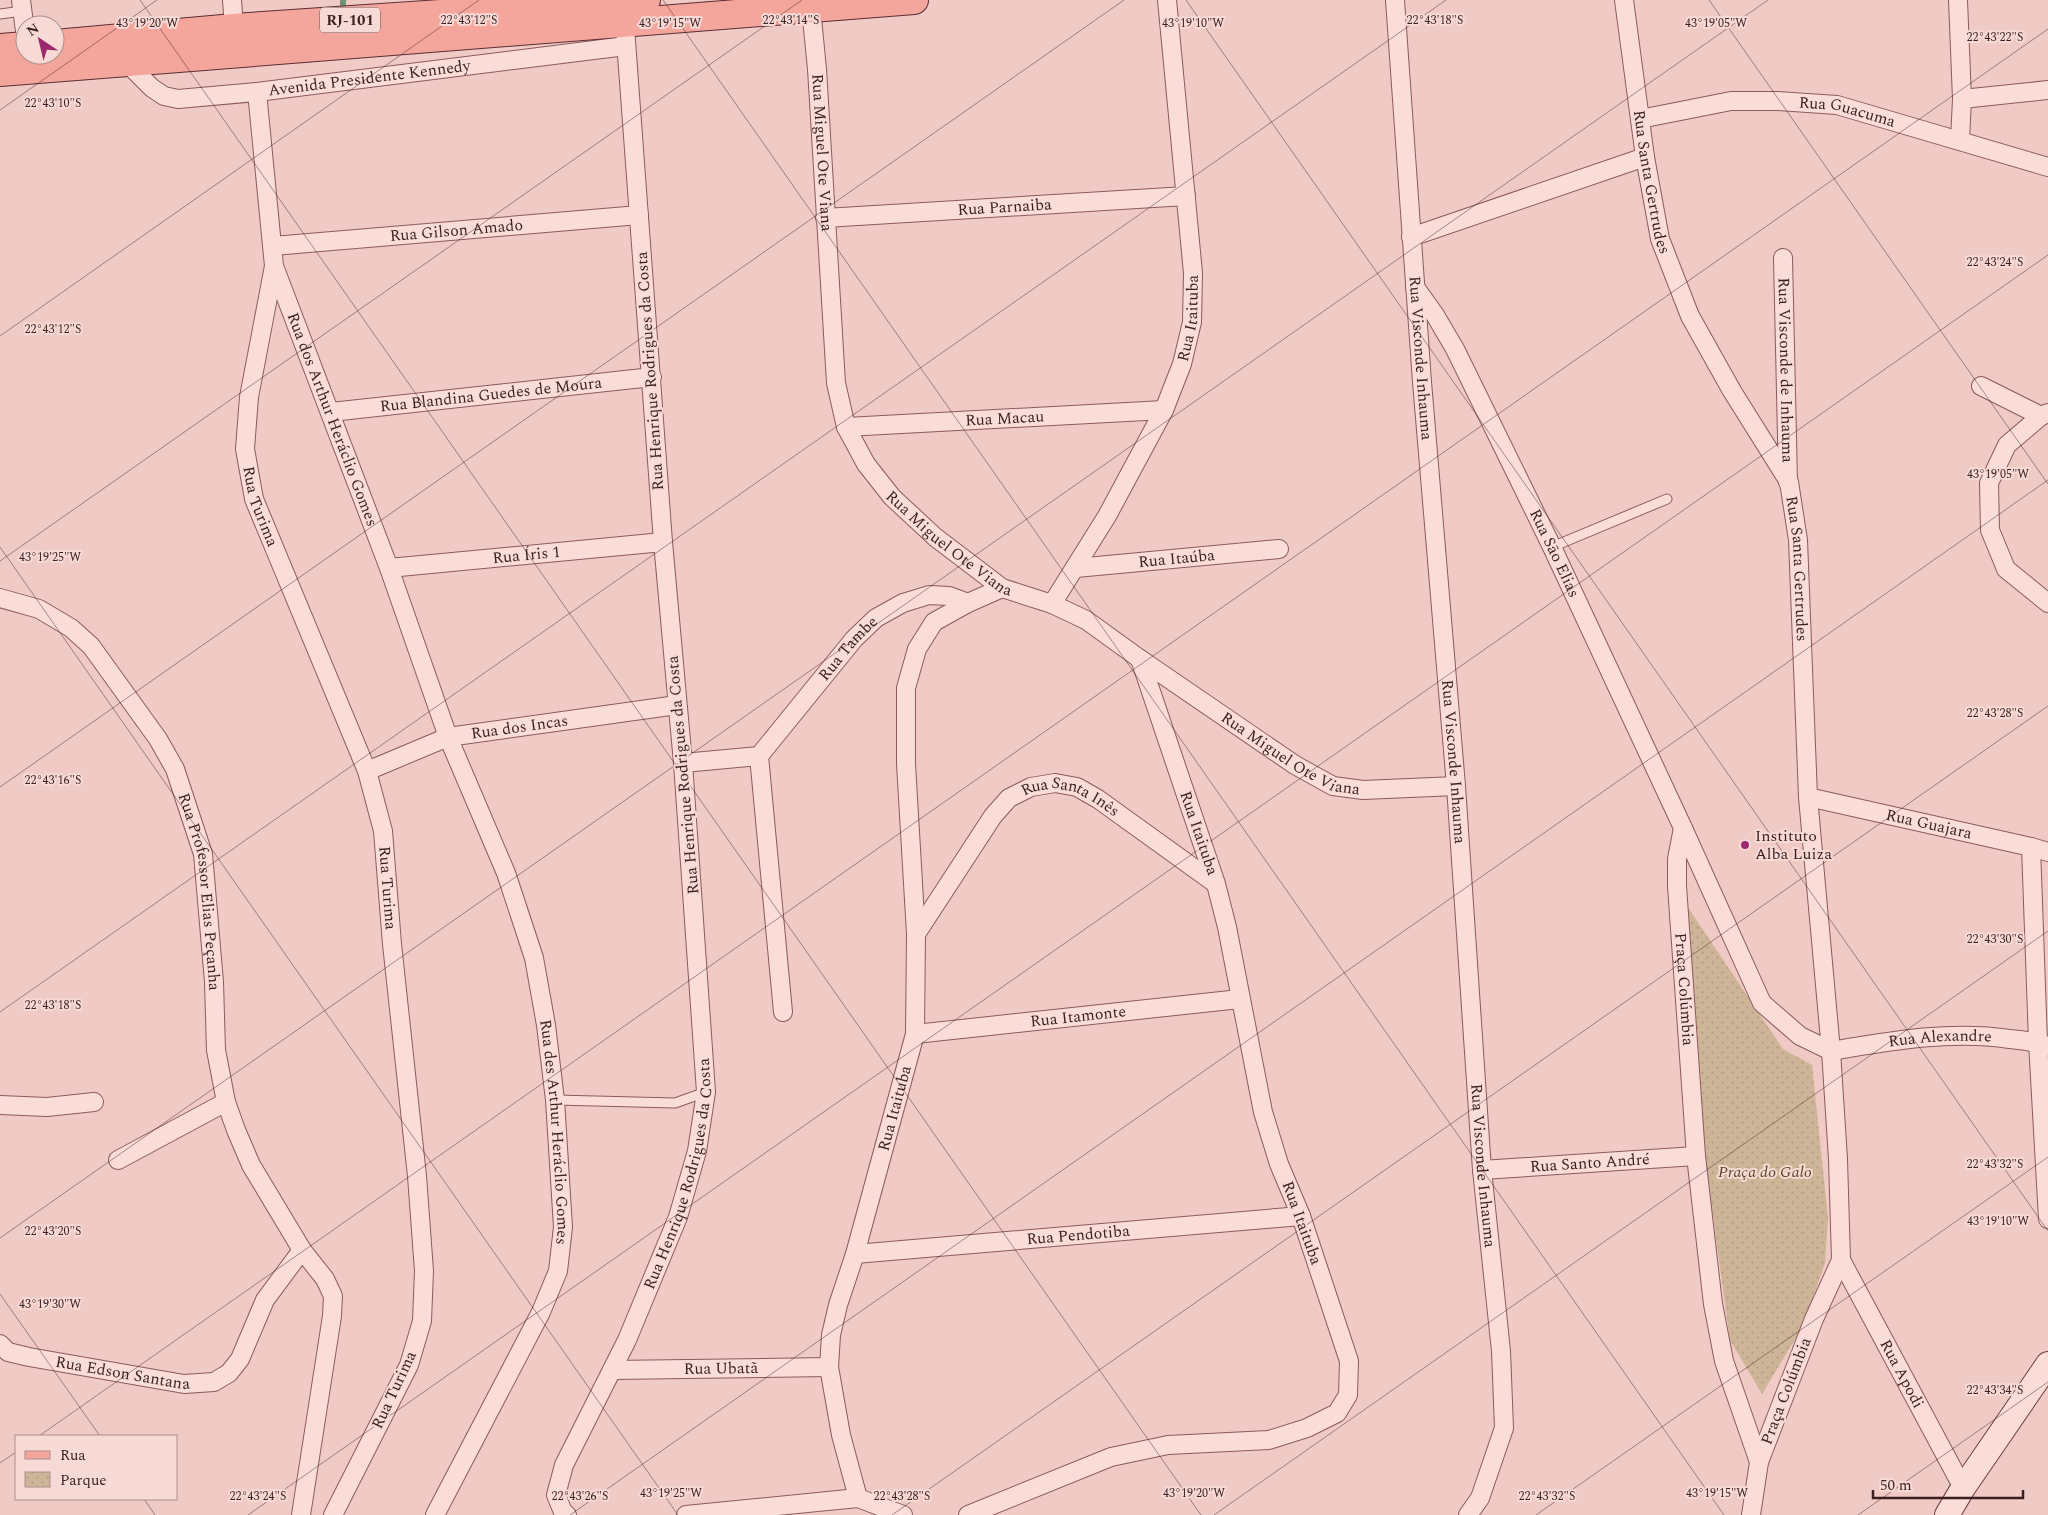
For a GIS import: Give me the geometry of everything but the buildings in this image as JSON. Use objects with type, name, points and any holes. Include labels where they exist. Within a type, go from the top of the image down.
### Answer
[{"type":"main road","name":"RJ-101","points":[[0,72],[630,18],[914,0]]},
{"type":"main road","name":"RJ-101","points":[[65,43],[455,7],[630,18]]},
{"type":"main road","points":[[0,48],[15,47]]},
{"type":"main road","points":[[1947,1515],[1963,1488],[2048,1364]]},
{"type":"street","points":[[232,0],[234,28]]},
{"type":"street","name":"Rua Itaituba","points":[[1052,604],[1076,568],[1127,482],[1164,410],[1182,364],[1192,322],[1193,273],[1168,0]]},
{"type":"street","name":"Rua Visconde Inhauma","points":[[1395,0],[1411,237],[1456,786],[1482,1170],[1501,1351],[1504,1428],[1480,1498],[1468,1515]]},
{"type":"street","name":"Rua Santa Gertrudes","points":[[1624,0],[1640,119],[1660,239],[1690,316],[1732,391],[1788,482],[1798,540],[1808,797],[1831,1051]]},
{"type":"street","points":[[1958,0],[1962,99],[1960,140]]},
{"type":"street","name":"Rua Miguel Ote Viana","points":[[811,8],[817,69],[836,383],[846,427],[866,464],[892,497],[935,537],[1002,588],[1052,604],[1086,620],[1296,765],[1333,786],[1362,790],[1456,786]]},
{"type":"street","name":"Avenida Presidente Kennedy","points":[[126,62],[152,88],[164,96],[178,99],[258,92],[630,18]]},
{"type":"street","name":"Rua Henrique Rodrigues da Costa","points":[[568,1515],[563,1512],[556,1495],[564,1465],[627,1340],[678,1217],[697,1151],[706,1092],[683,763],[663,542],[639,215],[630,18]]},
{"type":"street","points":[[1962,99],[2048,90]]},
{"type":"street","name":"Rua dos Arthur Heráclio Gomes","points":[[258,92],[274,266],[389,568],[448,737]]},
{"type":"street","name":"Rua Guacuma","points":[[1640,119],[1731,101],[1777,100],[1836,106],[1960,140],[2048,167]]},
{"type":"street","points":[[1411,237],[1646,157]]},
{"type":"street","name":"Rua Parnaiba","points":[[825,218],[1186,196]]},
{"type":"street","name":"Rua Gilson Amado","points":[[273,246],[639,215]]},
{"type":"street","name":"Rua Visconde de Inhauma","points":[[1783,258],[1788,482]]},
{"type":"street","name":"Rua Turima","points":[[274,266],[249,398],[245,449],[254,499],[367,771],[383,831],[392,944],[417,1176],[424,1271],[422,1321],[409,1365],[333,1515]]},
{"type":"street","name":"Rua Sāo Elias","points":[[1415,286],[1455,349],[1552,547],[1683,828]]},
{"type":"street","name":"Rua Blandina Guedes de Moura","points":[[331,412],[652,377]]},
{"type":"street","points":[[1981,386],[2045,415],[2008,445],[1988,483],[1990,530],[2006,569],[2048,603]]},
{"type":"street","name":"Rua Macau","points":[[846,427],[1164,410]]},
{"type":"street","name":"Rua Íris 1","points":[[389,568],[663,542]]},
{"type":"street","name":"Rua Itaúba","points":[[1076,568],[1278,549]]},
{"type":"street","name":"Rua Itaituba","points":[[858,1498],[841,1436],[829,1367],[831,1334],[838,1305],[855,1254],[915,1034],[916,934],[906,764],[906,688],[917,649],[934,622],[968,603],[1002,588]]},
{"type":"street","name":"Rua Tambe","points":[[759,756],[854,639],[876,618],[904,603],[929,595],[949,596],[968,603]]},
{"type":"street","name":"Rua Professor Elias Peçanha","points":[[0,598],[39,609],[70,628],[91,646],[158,739],[175,768],[202,854],[214,982],[216,1050],[226,1102],[251,1165],[302,1250],[325,1279],[333,1296],[332,1316],[301,1515]]},
{"type":"street","name":"Rua Itaituba","points":[[968,1515],[1111,1456],[1168,1445],[1268,1440],[1307,1428],[1337,1414],[1348,1395],[1350,1361],[1301,1216],[1279,1164],[1263,1112],[1227,927],[1216,884],[1140,659]]},
{"type":"street","name":"Rua dos Incas","points":[[367,771],[448,737],[677,705]]},
{"type":"street","name":"Rua des Arthur Heráclio Gomes","points":[[435,1515],[541,1312],[558,1271],[563,1228],[555,1100],[546,1025],[534,958],[506,873],[448,737]]},
{"type":"street","points":[[683,763],[759,756],[783,1012]]},
{"type":"street","name":"Rua Santa Inês","points":[[916,934],[993,816],[1009,798],[1031,787],[1055,783],[1077,787],[1098,799],[1216,884]]},
{"type":"street","name":"Rua Guajara","points":[[1808,797],[2048,852]]},
{"type":"street","points":[[1683,828],[1762,1003],[1800,1036],[1831,1051]]},
{"type":"street","name":"Praça Colúmbia","points":[[1683,828],[1677,859],[1677,886],[1696,1156],[1713,1304],[1724,1361],[1759,1462]]},
{"type":"street","points":[[2031,847],[2043,1044],[2048,1219]]},
{"type":"street","name":"Rua Itamonte","points":[[915,1034],[1240,999]]},
{"type":"street","name":"Rua Alexandre","points":[[1831,1051],[1887,1041],[1940,1036],[1994,1036],[2043,1044]]},
{"type":"street","name":"Praça Colúmbia","points":[[1759,1462],[1814,1319],[1841,1260],[1838,1159],[1831,1051]]},
{"type":"street","points":[[0,1105],[47,1108],[94,1102]]},
{"type":"street","points":[[118,1160],[226,1102]]},
{"type":"street","name":"Rua Santo André","points":[[1482,1170],[1696,1156]]},
{"type":"street","name":"Rua Pendotiba","points":[[855,1254],[1301,1216]]},
{"type":"street","name":"Rua Edson Santana","points":[[0,1344],[8,1352],[29,1357],[184,1384],[214,1382],[229,1373],[240,1359],[265,1300],[302,1250]]},
{"type":"street","name":"Rua Apodi","points":[[1841,1260],[1963,1488]]},
{"type":"street","name":"Rua Ubatã","points":[[612,1370],[829,1367]]},
{"type":"street","points":[[1752,1515],[1759,1462]]},
{"type":"street","points":[[686,1515],[858,1498],[903,1515]]},
{"type":"lane","points":[[0,14],[22,6]]},
{"type":"lane","points":[[1552,547],[1667,499]]},
{"type":"lane","points":[[555,1100],[675,1103],[706,1092]]},
{"type":"green space","name":"Praça do Galo","points":[[1681,897],[1783,1049],[1812,1065],[1828,1218],[1825,1263],[1803,1326],[1762,1394],[1730,1340],[1709,1188]]},
{"type":"waterway","points":[[343,0],[343,10]]},
{"type":"place","name":"Instituto Alba Luiza","points":[[1745,845]]}]
